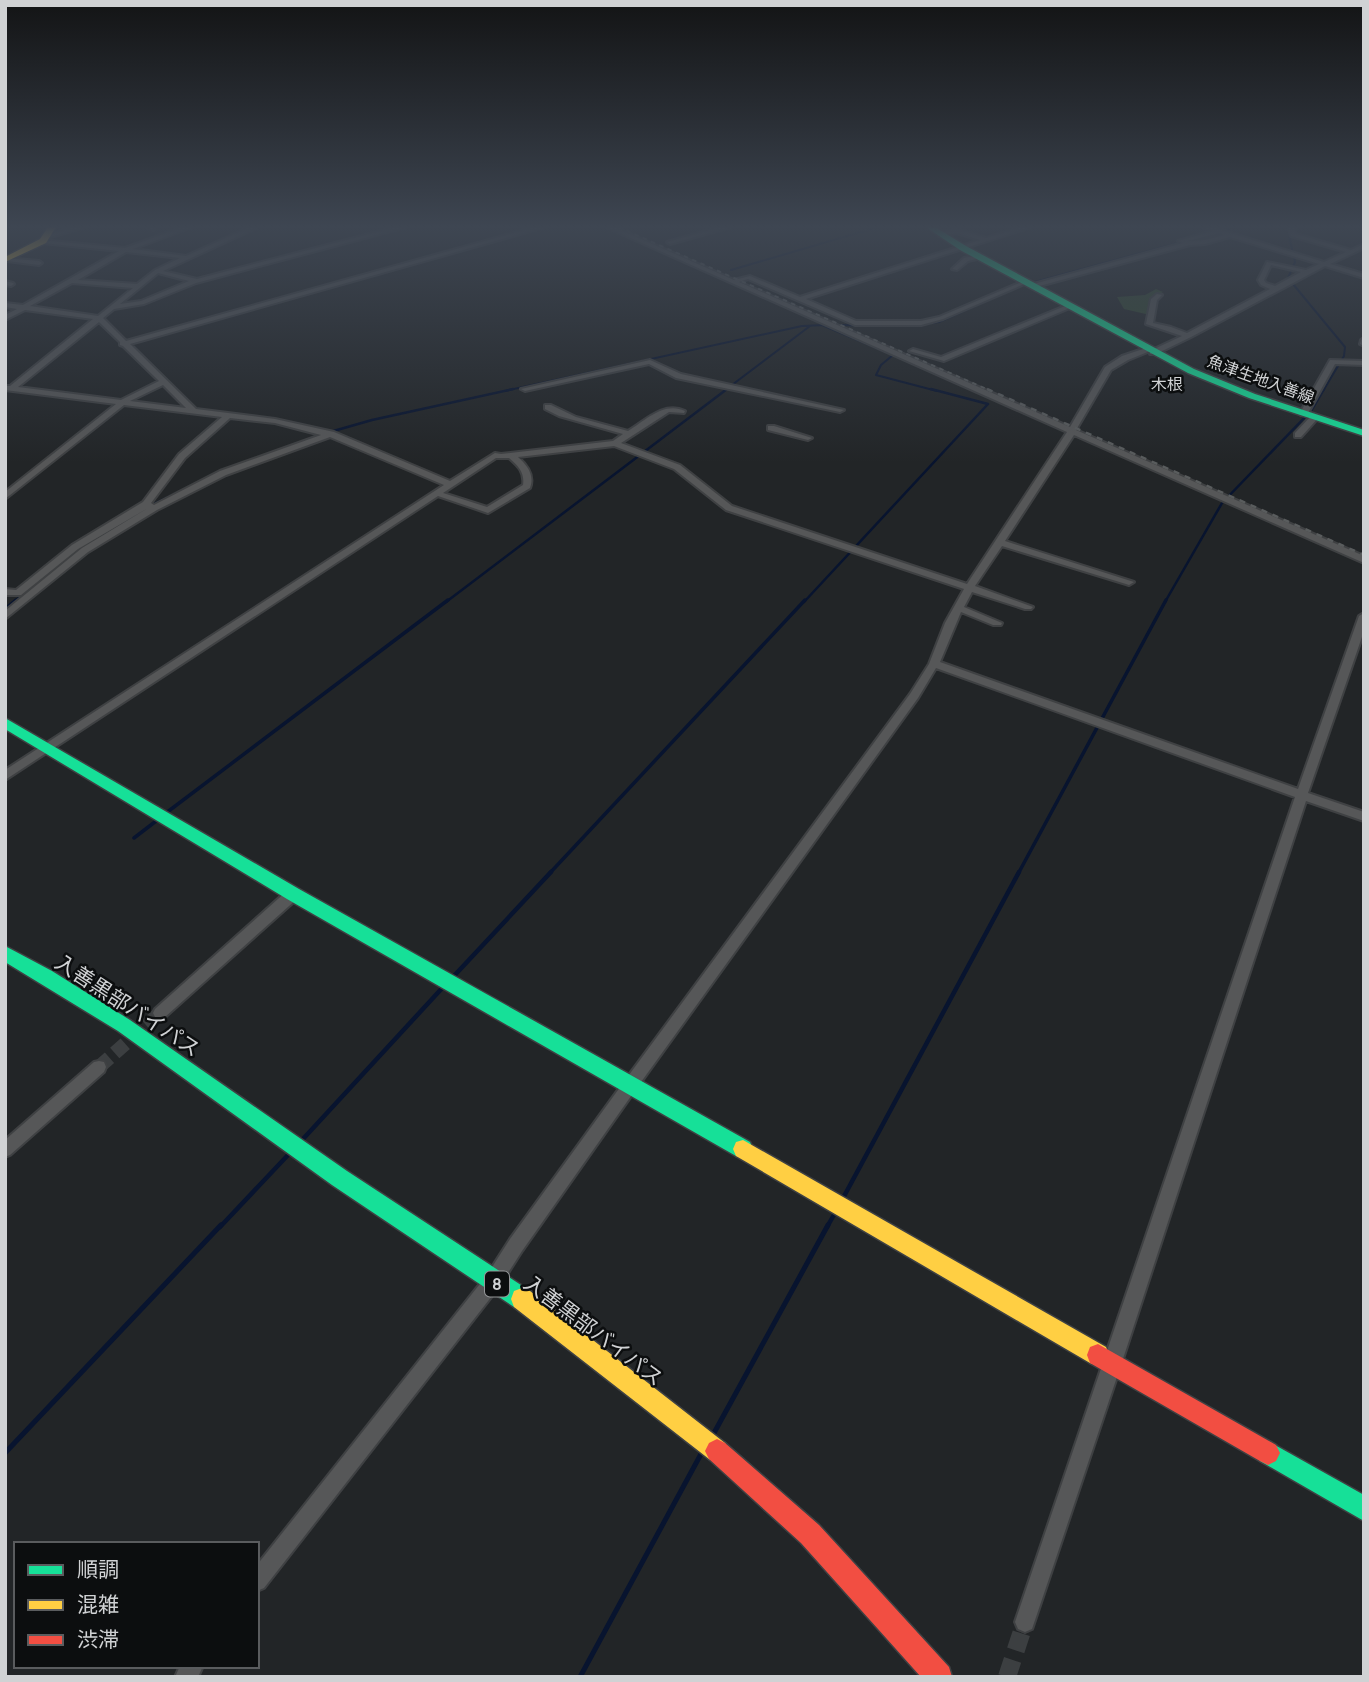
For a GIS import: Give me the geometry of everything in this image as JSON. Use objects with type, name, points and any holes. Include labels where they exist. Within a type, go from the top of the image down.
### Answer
[{"type":"main road","name":"魚津生地入善線","points":[[1070,306],[1215,382],[1364,433]]},
{"type":"main road","points":[[5,723],[293,894],[631,1084],[1364,1510]]},
{"type":"main road","name":"入善黒部バイパス","points":[[5,953],[44,974],[167,1054],[317,1162],[538,1310],[716,1450],[791,1517],[876,1605],[939,1677]]},
{"type":"street","points":[[9,305],[99,318],[122,344],[192,409]]},
{"type":"street","points":[[5,318],[26,305]]},
{"type":"street","points":[[7,390],[113,307],[124,305]]},
{"type":"street","points":[[122,344],[260,305]]},
{"type":"street","points":[[786,305],[1364,561]]},
{"type":"street","points":[[815,305],[855,323],[921,323],[973,305]]},
{"type":"street","points":[[1153,305],[1149,324],[1189,336]]},
{"type":"street","points":[[259,1578],[493,1281],[631,1084],[914,696],[934,664],[969,588],[1072,431],[1108,369],[1125,358],[1189,336],[1245,305]]},
{"type":"street","points":[[913,351],[941,359],[1070,306]]},
{"type":"street","points":[[525,389],[650,362],[679,376],[840,410]]},
{"type":"street","points":[[1298,435],[1310,415],[1333,362],[1364,363]]},
{"type":"street","points":[[5,496],[124,401],[163,382]]},
{"type":"street","points":[[7,390],[124,401],[275,421],[331,434],[450,484]]},
{"type":"street","points":[[548,407],[558,415],[609,425],[629,434]]},
{"type":"street","points":[[5,776],[495,455],[615,443],[668,409],[681,411]]},
{"type":"street","points":[[5,617],[85,550],[150,506],[182,457],[230,414]]},
{"type":"street","points":[[771,428],[808,438]]},
{"type":"street","points":[[5,592],[18,593],[75,547],[150,506],[223,473],[331,434]]},
{"type":"street","points":[[615,443],[677,467],[729,508],[1028,607]]},
{"type":"street","points":[[436,493],[488,510],[527,486],[529,477],[511,455]]},
{"type":"street","points":[[999,542],[1129,582]]},
{"type":"street","points":[[958,608],[998,623]]},
{"type":"street","points":[[1025,1622],[1113,1365],[1300,794],[1364,616]]},
{"type":"street","points":[[934,664],[1364,817]]},
{"type":"street","points":[[160,1013],[293,894]]},
{"type":"street","points":[[5,1150],[99,1067]]},
{"type":"green space","points":[[1122,305],[1151,305],[1150,315],[1124,309]]},
{"type":"waterway","points":[[836,325],[908,326],[939,322],[976,305]]},
{"type":"waterway","points":[[1311,305],[1345,347],[1344,356],[1323,391]]},
{"type":"waterway","points":[[505,391],[802,326],[822,325]]},
{"type":"waterway","points":[[822,325],[893,355],[881,365],[876,375],[937,391]]},
{"type":"waterway","points":[[724,391],[810,326]]},
{"type":"waterway","points":[[330,432],[513,389]]},
{"type":"waterway","points":[[446,602],[727,389]]},
{"type":"waterway","points":[[804,602],[988,404],[931,389]]},
{"type":"waterway","points":[[1165,602],[1222,503],[1311,411],[1324,389]]},
{"type":"waterway","points":[[231,467],[319,436]]},
{"type":"waterway","points":[[152,505],[177,493]]},
{"type":"waterway","points":[[69,556],[88,543]]},
{"type":"waterway","points":[[14,602],[55,568]]},
{"type":"waterway","points":[[5,609],[16,600]]},
{"type":"waterway","points":[[166,813],[448,600]]},
{"type":"waterway","points":[[549,874],[805,600]]},
{"type":"waterway","points":[[1018,874],[1166,600]]},
{"type":"waterway","points":[[134,838],[160,818]]},
{"type":"waterway","points":[[453,977],[551,872]]},
{"type":"waterway","points":[[842,1200],[1019,872]]},
{"type":"waterway","points":[[303,1139],[445,985]]},
{"type":"waterway","points":[[220,1227],[288,1155]]},
{"type":"waterway","points":[[827,1227],[835,1213]]},
{"type":"waterway","points":[[5,1453],[221,1225]]},
{"type":"waterway","points":[[714,1433],[828,1225]]},
{"type":"waterway","points":[[580,1677],[701,1454]]},
{"type":"tunnel","points":[[99,1067],[160,1013]]},
{"type":"tunnel","points":[[1007,1677],[1025,1622]]},
{"type":"railway","points":[[797,305],[991,391]]},
{"type":"railway","points":[[987,389],[1364,555]]},
{"type":"traffic: fast","points":[[1070,305],[1191,371],[1252,396],[1364,433]]},
{"type":"traffic: fast","points":[[5,723],[293,894],[743,1149]]},
{"type":"traffic: fast","points":[[5,953],[124,1025],[340,1178],[522,1299]]},
{"type":"traffic: fast","points":[[1268,1453],[1364,1509]]},
{"type":"traffic: slow","points":[[743,1149],[1098,1355]]},
{"type":"traffic: slow","points":[[522,1299],[717,1451]]},
{"type":"traffic: jam","points":[[1098,1355],[1268,1453]]},
{"type":"traffic: jam","points":[[717,1451],[810,1534],[939,1677]]},
{"type":"district","name":"木根","points":[[1167,384]]}]
